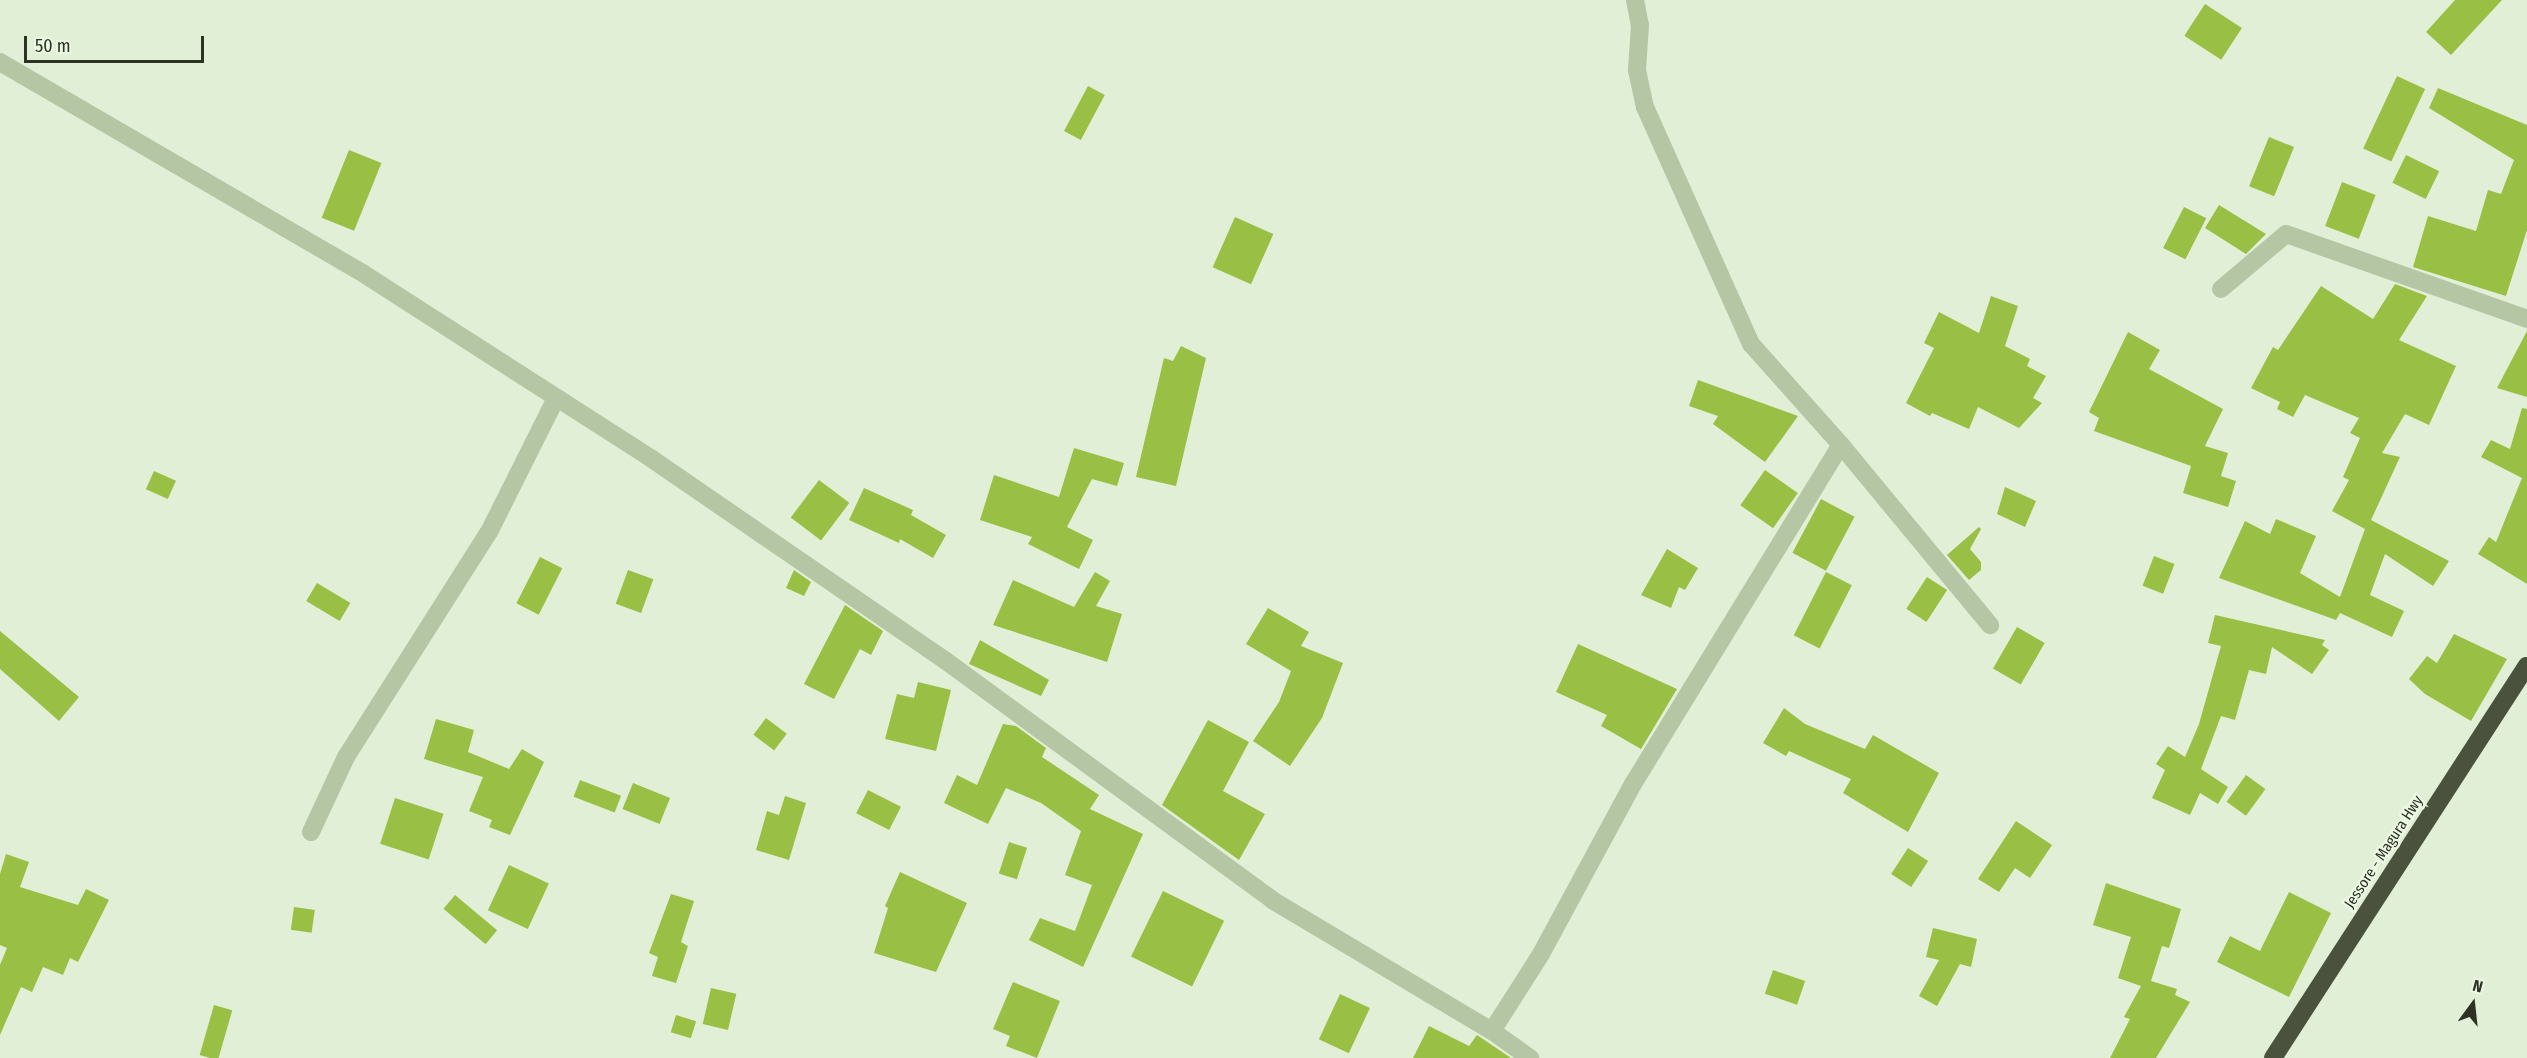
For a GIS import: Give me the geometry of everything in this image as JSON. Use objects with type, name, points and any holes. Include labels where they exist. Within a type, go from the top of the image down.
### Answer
[{"type":"highway","name":"Jessore - Magura Hwy","points":[[2273,1058],[2527,666]]},
{"type":"street","points":[[1635,0],[1641,25],[1637,70],[1645,107],[1751,344],[1841,445],[1990,625]]},
{"type":"street","points":[[0,62],[364,274],[556,398],[946,661],[1272,900],[1492,1031],[1530,1058]]},
{"type":"street","points":[[2221,289],[2286,234],[2527,319]]},
{"type":"street","points":[[311,832],[346,758],[489,532],[556,398]]},
{"type":"street","points":[[1492,1031],[1541,954],[1633,784],[1841,445]]},
{"type":"building","points":[[2455,0],[2502,0],[2451,55],[2426,32]]},
{"type":"building","points":[[2205,4],[2242,28],[2221,60],[2184,36]]},
{"type":"building","points":[[2397,76],[2425,89],[2391,162],[2363,149]]},
{"type":"building","points":[[1088,86],[1105,95],[1081,140],[1064,131]]},
{"type":"building","points":[[2438,88],[2527,125],[2527,230],[2506,296],[2413,267],[2428,216],[2476,231],[2488,190],[2501,194],[2514,160],[2429,108]]},
{"type":"building","points":[[2269,137],[2294,147],[2274,196],[2249,186]]},
{"type":"building","points":[[349,150],[381,163],[354,231],[322,218]]},
{"type":"building","points":[[2406,155],[2439,171],[2426,199],[2392,183]]},
{"type":"building","points":[[2342,182],[2376,195],[2359,239],[2325,226]]},
{"type":"building","points":[[2219,205],[2266,234],[2246,254],[2205,228]]},
{"type":"building","points":[[2184,207],[2206,218],[2185,259],[2163,248]]},
{"type":"building","points":[[1235,217],[1273,234],[1251,284],[1213,267]]},
{"type":"building","points":[[2395,284],[2427,296],[2399,340],[2456,366],[2429,425],[2405,414],[2382,453],[2400,457],[2371,520],[2449,561],[2433,586],[2385,554],[2370,595],[2404,611],[2392,637],[2340,613],[2336,620],[2219,578],[2245,521],[2270,534],[2276,519],[2316,536],[2300,573],[2340,597],[2365,529],[2332,511],[2349,480],[2343,477],[2360,438],[2350,433],[2359,418],[2305,395],[2293,417],[2277,409],[2280,402],[2251,388],[2273,347],[2278,350],[2321,286],[2373,319]]},
{"type":"building","points":[[1991,296],[2018,306],[2005,346],[2030,359],[2027,366],[2046,376],[2033,398],[2042,403],[2019,428],[1978,407],[1969,429],[1932,413],[1930,416],[1906,403],[1934,348],[1924,343],[1939,312],[1979,333]]},
{"type":"building","points":[[2527,331],[2527,397],[2497,388]]},
{"type":"building","points":[[2128,332],[2160,350],[2149,369],[2223,409],[2205,446],[2228,453],[2221,476],[2236,481],[2228,507],[2183,493],[2191,466],[2094,431],[2099,418],[2089,412]]},
{"type":"building","points":[[1181,346],[1206,358],[1176,486],[1136,477],[1164,358],[1173,361]]},
{"type":"building","points":[[1698,380],[1798,416],[1765,462],[1713,424],[1718,416],[1689,406]]},
{"type":"building","points":[[2522,408],[2527,409],[2527,584],[2478,554],[2489,537],[2496,542],[2522,478],[2481,457],[2491,440],[2510,449]]},
{"type":"building","points":[[1074,448],[1124,463],[1117,486],[1092,479],[1067,527],[1093,540],[1079,569],[1028,544],[1032,537],[980,520],[994,475],[1059,497]]},
{"type":"building","points":[[1765,470],[1798,493],[1773,528],[1740,505]]},
{"type":"building","points":[[154,471],[176,481],[168,499],[146,489]]},
{"type":"building","points":[[819,480],[849,503],[821,540],[791,518]]},
{"type":"building","points":[[2005,487],[2036,501],[2025,527],[1997,514]]},
{"type":"building","points":[[864,488],[913,510],[911,515],[946,535],[933,558],[900,539],[899,543],[849,520]]},
{"type":"building","points":[[1821,499],[1855,517],[1826,571],[1792,553]]},
{"type":"building","points":[[1979,527],[1981,529],[1970,549],[1981,562],[1981,570],[1969,580],[1947,555]]},
{"type":"building","points":[[1667,549],[1698,568],[1685,590],[1679,587],[1671,608],[1641,595]]},
{"type":"building","points":[[2154,556],[2175,564],[2163,594],[2143,586]]},
{"type":"building","points":[[540,557],[562,568],[539,615],[516,603]]},
{"type":"building","points":[[628,570],[653,579],[641,613],[616,604]]},
{"type":"building","points":[[794,570],[811,582],[804,596],[786,588]]},
{"type":"building","points":[[1095,572],[1110,581],[1096,606],[1122,614],[1107,662],[993,625],[1013,580],[1074,607]]},
{"type":"building","points":[[1826,572],[1852,585],[1820,648],[1794,635]]},
{"type":"building","points":[[1927,577],[1947,590],[1926,622],[1906,609]]},
{"type":"building","points":[[317,583],[350,603],[340,621],[306,601]]},
{"type":"building","points":[[845,605],[883,631],[871,655],[860,649],[834,699],[804,684]]},
{"type":"building","points":[[1268,608],[1309,632],[1301,646],[1343,663],[1322,718],[1290,766],[1253,741],[1279,702],[1291,671],[1246,644]]},
{"type":"building","points":[[2215,615],[2325,640],[2322,645],[2329,650],[2312,674],[2272,647],[2266,674],[2249,670],[2235,720],[2221,716],[2201,769],[2228,787],[2218,804],[2200,793],[2190,815],[2152,798],[2165,770],[2156,764],[2168,746],[2185,757],[2199,724],[2221,646],[2208,643]]},
{"type":"building","points":[[2017,627],[2045,643],[2021,685],[1993,669]]},
{"type":"building","points":[[0,631],[79,697],[59,721],[0,669]]},
{"type":"building","points":[[2454,634],[2507,659],[2471,721],[2425,694],[2409,679],[2427,656],[2437,663]]},
{"type":"building","points":[[980,640],[1049,680],[1041,696],[969,664]]},
{"type":"building","points":[[1578,644],[1677,689],[1641,749],[1601,726],[1607,715],[1556,692]]},
{"type":"building","points":[[918,682],[951,690],[936,751],[885,739],[897,694],[914,698]]},
{"type":"building","points":[[1784,708],[1805,724],[1865,749],[1873,735],[1939,773],[1908,832],[1843,793],[1851,779],[1789,751],[1786,756],[1763,743]]},
{"type":"building","points":[[766,718],[787,734],[774,750],[753,735]]},
{"type":"building","points":[[436,719],[474,730],[468,752],[509,769],[522,749],[544,762],[510,835],[489,827],[492,820],[469,811],[483,777],[424,759]]},
{"type":"building","points":[[1208,720],[1249,742],[1223,791],[1265,814],[1239,860],[1162,805]]},
{"type":"building","points":[[1003,724],[1016,726],[1046,748],[1042,757],[1099,795],[1090,809],[1143,834],[1083,967],[1029,940],[1040,918],[1075,931],[1092,885],[1065,875],[1081,831],[1041,803],[1006,788],[988,824],[944,803],[957,775],[977,785]]},
{"type":"building","points":[[2246,775],[2265,789],[2246,816],[2227,802]]},
{"type":"building","points":[[580,780],[621,796],[615,813],[574,797]]},
{"type":"building","points":[[633,783],[670,798],[660,824],[623,809]]},
{"type":"building","points":[[868,790],[901,807],[889,830],[856,813]]},
{"type":"building","points":[[785,796],[806,803],[789,860],[756,850],[767,811],[779,815]]},
{"type":"building","points":[[395,798],[444,814],[429,859],[380,844]]},
{"type":"building","points":[[2016,821],[2052,845],[2030,878],[2015,868],[1999,892],[1978,879]]},
{"type":"building","points":[[1009,842],[1027,848],[1017,879],[999,873]]},
{"type":"building","points":[[1908,848],[1928,861],[1911,887],[1891,874]]},
{"type":"building","points":[[6,854],[29,862],[20,887],[78,905],[86,889],[109,900],[78,962],[70,958],[63,975],[43,967],[32,992],[21,987],[0,1035],[0,965],[7,948],[0,945],[0,874]]},
{"type":"building","points":[[509,865],[549,884],[528,929],[488,910]]},
{"type":"building","points":[[900,872],[967,903],[936,972],[874,953],[888,908],[885,906]]},
{"type":"building","points":[[2106,883],[2181,909],[2169,948],[2162,946],[2151,981],[2177,989],[2175,995],[2190,1002],[2156,1058],[2110,1058],[2130,1019],[2124,1017],[2141,986],[2118,978],[2131,937],[2093,925]]},
{"type":"building","points":[[1163,891],[1224,921],[1192,986],[1131,957]]},
{"type":"building","points":[[2289,892],[2331,913],[2289,997],[2217,962],[2230,936],[2260,951]]},
{"type":"building","points":[[671,894],[694,901],[681,942],[688,946],[676,983],[652,976],[658,957],[649,953]]},
{"type":"building","points":[[455,895],[497,930],[486,944],[443,909]]},
{"type":"building","points":[[294,907],[315,910],[312,933],[291,930]]},
{"type":"building","points":[[1933,928],[1977,939],[1971,967],[1960,964],[1937,1006],[1919,996],[1939,960],[1926,957]]},
{"type":"building","points":[[1773,970],[1805,981],[1797,1005],[1765,994]]},
{"type":"building","points":[[1013,982],[1060,1001],[1037,1058],[1006,1046],[1010,1036],[993,1029]]},
{"type":"building","points":[[711,988],[736,994],[728,1030],[703,1024]]},
{"type":"building","points":[[1340,994],[1370,1008],[1349,1053],[1319,1039]]},
{"type":"building","points":[[214,1005],[232,1010],[219,1058],[200,1055]]},
{"type":"building","points":[[676,1015],[696,1021],[691,1038],[671,1032]]},
{"type":"building","points":[[1429,1026],[1469,1046],[1477,1035],[1511,1058],[1413,1058]]}]
